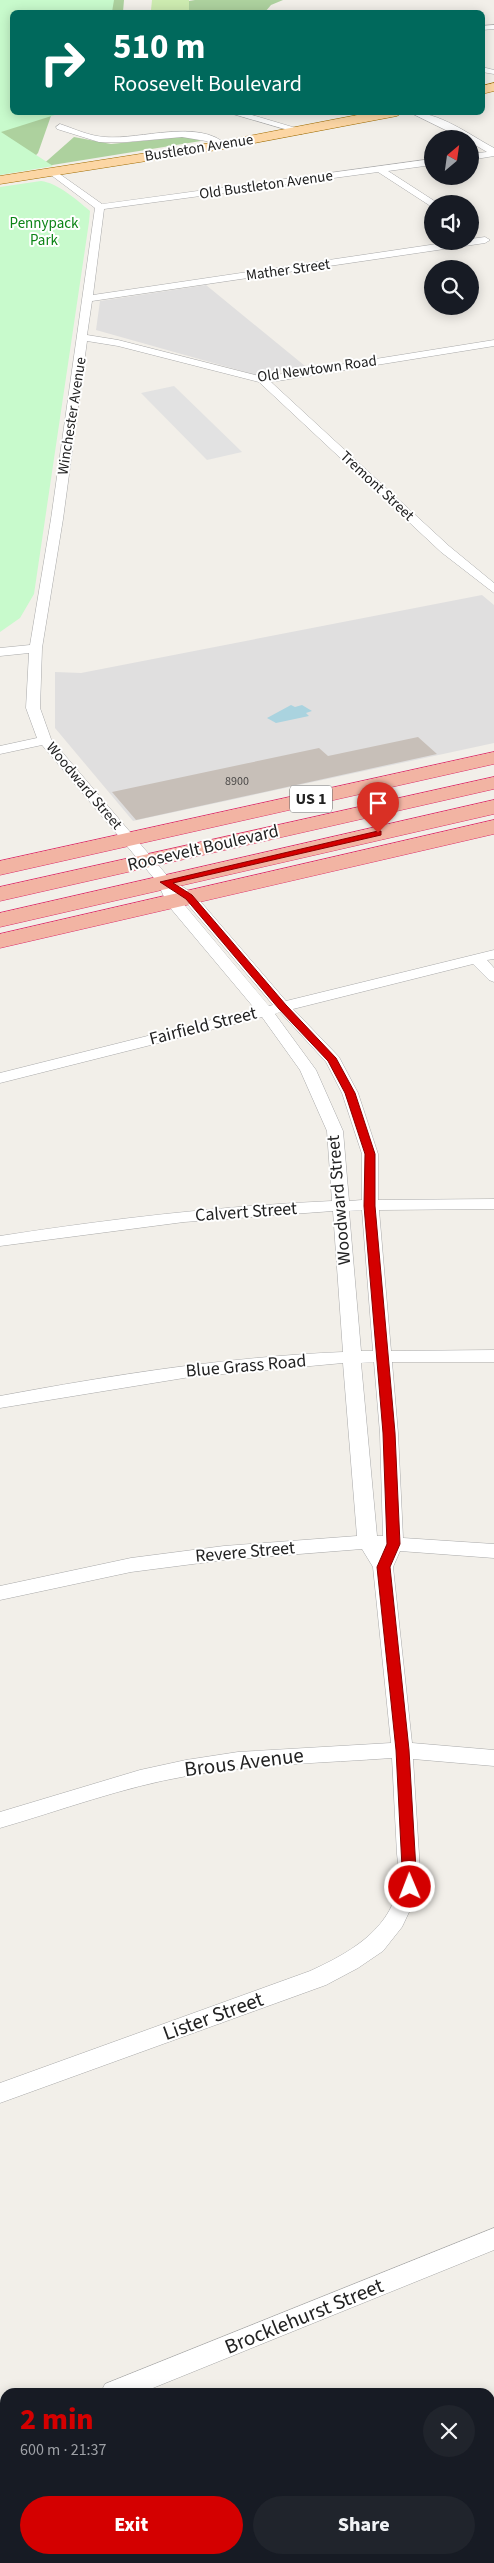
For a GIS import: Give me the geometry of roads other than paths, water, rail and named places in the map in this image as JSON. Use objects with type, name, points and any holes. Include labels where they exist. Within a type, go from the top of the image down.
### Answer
[{"type":"highway","name":"Roosevelt Boulevard","points":[[0,868],[494,758]]},
{"type":"highway","name":"Roosevelt Boulevard","points":[[0,894],[494,782]]},
{"type":"highway","name":"Roosevelt Boulevard","points":[[0,941],[494,807]]},
{"type":"highway","name":"Roosevelt Boulevard","points":[[0,920],[175,893],[494,827]]},
{"type":"main road","name":"Bustleton Avenue","points":[[0,180],[223,145],[382,115]]},
{"type":"street","points":[[241,115],[302,131]]},
{"type":"street","points":[[420,115],[444,124],[494,152]]},
{"type":"street","points":[[60,128],[86,137],[108,140],[166,133],[189,133],[207,137],[223,145]]},
{"type":"street","points":[[479,154],[494,152]]},
{"type":"street","name":"Old Bustleton Avenue","points":[[100,207],[424,163]]},
{"type":"street","points":[[380,169],[424,198]]},
{"type":"street","points":[[51,172],[100,207]]},
{"type":"street","name":"Winchester Avenue","points":[[36,648],[90,298],[100,207]]},
{"type":"street","points":[[479,235],[490,243]]},
{"type":"street","name":"Mather Street","points":[[90,298],[490,243]]},
{"type":"street","name":"Old Newtown Road","points":[[84,338],[118,343],[263,380],[493,344]]},
{"type":"street","name":"Tremont Street","points":[[263,380],[445,549],[494,589]]},
{"type":"street","points":[[0,652],[36,648]]},
{"type":"street","name":"Woodward Street","points":[[36,648],[33,708],[45,740],[175,893],[333,1060],[350,1093],[370,1154],[370,1206],[383,1356],[393,1544],[383,1567]]},
{"type":"street","points":[[0,750],[45,740]]},
{"type":"street","name":"Woodward Street","points":[[175,893],[308,1070],[324,1103],[334,1131],[363,1505],[368,1542],[383,1567],[402,1750],[410,1870],[410,1887],[403,1907]]},
{"type":"street","name":"Fairfield Street","points":[[0,1078],[494,954]]},
{"type":"street","points":[[477,959],[494,977]]},
{"type":"street","name":"Calvert Street","points":[[0,1241],[121,1223],[202,1215],[341,1206],[494,1204]]},
{"type":"street","name":"Blue Grass Road","points":[[0,1402],[187,1371],[383,1356],[494,1356]]},
{"type":"street","name":"Revere Street","points":[[0,1593],[131,1564],[224,1553],[368,1542],[494,1551]]},
{"type":"street","name":"Brous Avenue","points":[[0,1820],[140,1778],[186,1768],[238,1760],[308,1754],[402,1750],[494,1758]]},
{"type":"street","name":"Lister Street","points":[[0,2093],[318,1978],[350,1963],[372,1948],[389,1930],[403,1907]]},
{"type":"street","name":"Brocklehurst Street","points":[[124,2388],[494,2239]]},
{"type":"water","points":[[291,705],[295,707],[302,705],[312,711],[306,713],[309,716],[276,723],[267,718]]},
{"type":"park label","name":"Pennypack Park","points":[[44,232]]}]
